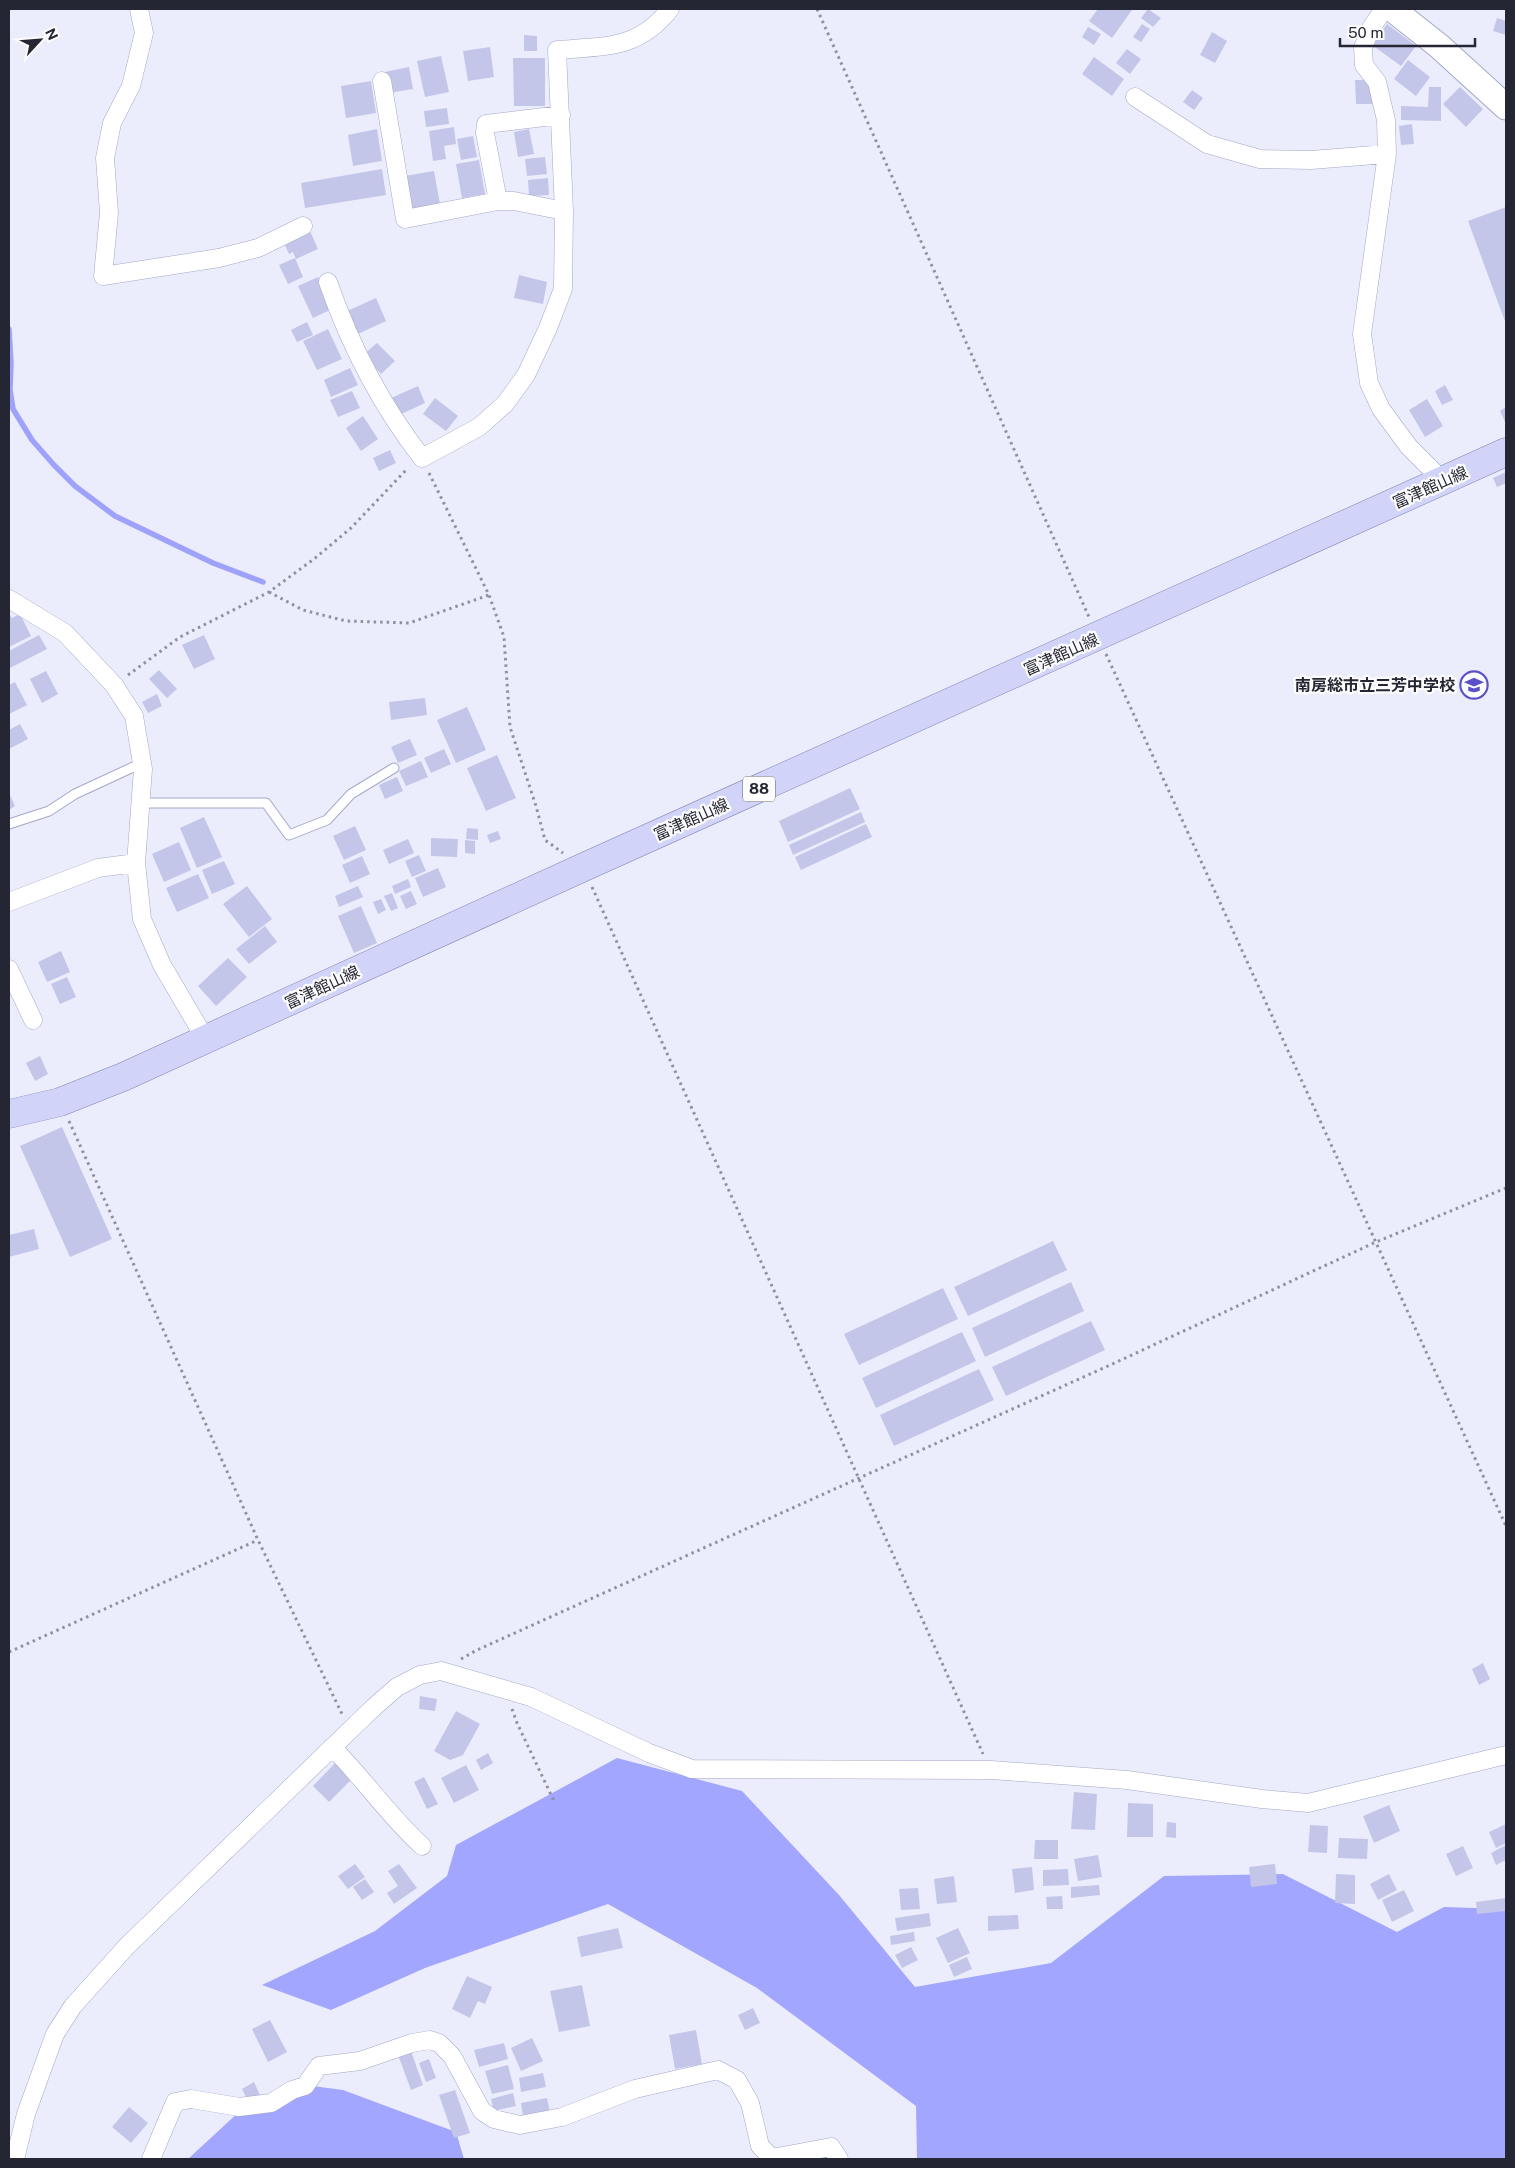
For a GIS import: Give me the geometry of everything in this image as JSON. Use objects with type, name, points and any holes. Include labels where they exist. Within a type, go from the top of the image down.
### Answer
[{"type":"main road","points":[[1392,9],[1439,46],[1506,107]]},
{"type":"main road","name":"富津館山線","points":[[9,1114],[60,1102],[123,1077],[584,867],[1506,452]]},
{"type":"street","points":[[140,9],[144,33],[131,86],[112,123],[105,158],[109,213],[103,276],[219,258],[258,248],[303,226]]},
{"type":"street","points":[[328,282],[340,318],[372,382],[396,424],[422,458],[479,427],[504,404],[526,375],[548,328],[563,289],[564,211],[558,50],[614,45],[640,37],[660,21],[670,9]]},
{"type":"street","points":[[1384,9],[1371,28],[1363,48],[1364,65],[1377,82],[1386,120],[1387,154],[1362,334],[1369,383],[1381,409],[1409,448],[1443,481]]},
{"type":"street","points":[[382,81],[405,219],[498,201],[514,201],[564,211]]},
{"type":"street","points":[[1135,97],[1207,144],[1260,159],[1311,160],[1387,154]]},
{"type":"street","points":[[498,201],[485,132],[486,124],[561,115]]},
{"type":"street","points":[[9,599],[65,633],[114,685],[134,716],[142,764],[142,803],[136,863],[142,919],[162,965],[206,1040]]},
{"type":"street","points":[[9,902],[98,868],[136,863]]},
{"type":"street","points":[[9,969],[34,1020]]},
{"type":"street","points":[[15,2159],[26,2114],[55,2034],[73,2006],[127,1946],[332,1747],[397,1687],[420,1675],[441,1671],[531,1697],[649,1753],[692,1769],[991,1770],[1127,1780],[1262,1799],[1308,1803],[1506,1755]]},
{"type":"street","points":[[332,1747],[351,1766],[401,1826],[422,1846]]},
{"type":"street","points":[[151,2159],[175,2102],[191,2099],[239,2107],[271,2102],[292,2090],[305,2086],[319,2066],[360,2061],[430,2040],[439,2044],[452,2056],[482,2112],[494,2119],[520,2125],[562,2116],[636,2089],[718,2070],[737,2080],[750,2102],[760,2146],[772,2158],[831,2147],[839,2159]]},
{"type":"lane","points":[[9,824],[48,811],[75,794],[142,764]]},
{"type":"lane","points":[[142,803],[266,803],[289,835],[328,820],[351,794],[394,768]]},
{"type":"path","points":[[817,9],[1098,637],[1506,1526]]},
{"type":"path","points":[[114,685],[180,637],[269,592],[314,559],[351,528],[406,469],[422,458],[489,595],[504,637],[510,727],[545,840],[584,867],[858,1479],[991,1770]]},
{"type":"path","points":[[269,592],[303,610],[346,620],[410,623],[489,595]]},
{"type":"path","points":[[60,1102],[258,1540],[350,1731]]},
{"type":"path","points":[[441,1671],[477,1650],[858,1479],[1376,1242],[1506,1188]]},
{"type":"path","points":[[9,1652],[258,1540]]},
{"type":"path","points":[[506,1690],[517,1723],[554,1801]]},
{"type":"shaded area","points":[[617,1758],[742,1791],[839,1895],[915,1987],[1051,1963],[1164,1876],[1283,1874],[1397,1932],[1444,1907],[1506,1909],[1506,2159],[917,2159],[916,2106],[757,1988],[608,1904],[425,1968],[331,2010],[262,1985],[375,1931],[447,1876],[456,1845]]},
{"type":"shaded area","points":[[305,2085],[343,2090],[456,2132],[464,2159],[188,2159],[254,2098]]},
{"type":"building","points":[[1098,9],[1132,10],[1112,38],[1089,21]]},
{"type":"building","points":[[1148,9],[1161,18],[1153,27],[1141,18]]},
{"type":"building","points":[[1497,18],[1506,21],[1506,35],[1493,31]]},
{"type":"building","points":[[1142,24],[1150,29],[1141,42],[1133,37]]},
{"type":"building","points":[[1387,24],[1416,46],[1401,66],[1372,45]]},
{"type":"building","points":[[1088,27],[1101,34],[1094,45],[1082,37]]},
{"type":"building","points":[[1212,32],[1227,41],[1215,63],[1200,55]]},
{"type":"building","points":[[524,35],[537,36],[537,51],[524,51]]},
{"type":"building","points":[[490,47],[494,77],[468,81],[463,51]]},
{"type":"building","points":[[1127,49],[1141,59],[1130,74],[1116,63]]},
{"type":"building","points":[[441,56],[449,92],[425,97],[417,61]]},
{"type":"building","points":[[1094,57],[1124,79],[1112,96],[1082,74]]},
{"type":"building","points":[[513,58],[545,58],[545,106],[514,106]]},
{"type":"building","points":[[1408,60],[1430,77],[1416,96],[1394,79]]},
{"type":"building","points":[[409,67],[413,89],[389,93],[385,72]]},
{"type":"building","points":[[1355,80],[1371,80],[1372,104],[1356,104]]},
{"type":"building","points":[[371,81],[376,113],[346,118],[341,86]]},
{"type":"building","points":[[1429,87],[1441,87],[1441,121],[1401,120],[1401,106],[1428,107]]},
{"type":"building","points":[[1460,87],[1483,109],[1466,127],[1443,104]]},
{"type":"building","points":[[1192,90],[1203,98],[1194,110],[1183,102]]},
{"type":"building","points":[[447,108],[449,124],[426,127],[424,111]]},
{"type":"building","points":[[1412,124],[1414,144],[1401,145],[1399,126]]},
{"type":"building","points":[[454,127],[456,144],[444,146],[446,159],[433,161],[429,131]]},
{"type":"building","points":[[377,129],[382,161],[353,166],[348,135]]},
{"type":"building","points":[[529,129],[534,154],[518,157],[514,132]]},
{"type":"building","points":[[473,136],[477,157],[461,160],[457,139]]},
{"type":"building","points":[[545,157],[547,174],[527,176],[525,159]]},
{"type":"building","points":[[479,160],[485,194],[462,198],[456,164]]},
{"type":"building","points":[[382,169],[386,195],[305,208],[301,183]]},
{"type":"building","points":[[434,171],[440,204],[411,209],[405,176]]},
{"type":"building","points":[[548,178],[549,195],[529,196],[528,180]]},
{"type":"building","points":[[1506,207],[1506,324],[1468,221]]},
{"type":"building","points":[[310,231],[318,249],[296,259],[293,252],[289,254],[284,243]]},
{"type":"building","points":[[295,258],[303,277],[288,284],[279,265]]},
{"type":"building","points":[[519,275],[547,282],[543,304],[514,298]]},
{"type":"building","points":[[318,277],[332,309],[313,318],[298,286]]},
{"type":"building","points":[[376,298],[386,321],[358,334],[347,311]]},
{"type":"building","points":[[307,322],[313,335],[297,342],[291,330]]},
{"type":"building","points":[[328,329],[342,359],[317,370],[303,341]]},
{"type":"building","points":[[377,343],[395,361],[381,374],[363,355]]},
{"type":"building","points":[[350,368],[358,385],[331,397],[324,380]]},
{"type":"building","points":[[1445,385],[1453,400],[1442,405],[1435,391]]},
{"type":"building","points":[[418,386],[425,403],[397,416],[389,399]]},
{"type":"building","points":[[352,391],[360,408],[338,417],[330,400]]},
{"type":"building","points":[[435,398],[458,416],[446,431],[423,414]]},
{"type":"building","points":[[1427,399],[1443,426],[1425,437],[1409,410]]},
{"type":"building","points":[[1506,407],[1506,424],[1500,411]]},
{"type":"building","points":[[363,416],[378,439],[361,451],[346,428]]},
{"type":"building","points":[[390,450],[396,463],[379,471],[373,458]]},
{"type":"building","points":[[1506,472],[1506,483],[1497,487],[1493,478]]},
{"type":"building","points":[[20,614],[31,636],[9,647],[9,616],[12,618]]},
{"type":"building","points":[[39,635],[47,649],[10,668],[9,651]]},
{"type":"building","points":[[204,635],[215,659],[194,669],[182,645]]},
{"type":"building","points":[[159,670],[177,689],[167,698],[149,679]]},
{"type":"building","points":[[46,671],[58,694],[42,703],[30,679]]},
{"type":"building","points":[[15,682],[27,705],[9,714],[9,685]]},
{"type":"building","points":[[157,694],[162,706],[148,713],[142,702]]},
{"type":"building","points":[[425,698],[427,715],[391,720],[389,702]]},
{"type":"building","points":[[467,707],[486,750],[456,763],[437,720]]},
{"type":"building","points":[[20,724],[28,739],[9,749],[9,730]]},
{"type":"building","points":[[410,739],[417,755],[398,763],[391,747]]},
{"type":"building","points":[[444,749],[451,764],[431,773],[424,758]]},
{"type":"building","points":[[497,755],[516,798],[486,811],[467,768]]},
{"type":"building","points":[[421,761],[428,777],[406,786],[399,771]]},
{"type":"building","points":[[397,777],[403,791],[385,799],[379,785]]},
{"type":"building","points":[[850,788],[860,809],[788,842],[779,821]]},
{"type":"building","points":[[9,793],[15,806],[9,810]]},
{"type":"building","points":[[861,812],[865,822],[793,855],[789,845]]},
{"type":"building","points":[[204,817],[222,857],[197,868],[180,828]]},
{"type":"building","points":[[866,824],[872,837],[801,870],[795,857]]},
{"type":"building","points":[[355,826],[366,850],[344,860],[333,836]]},
{"type":"building","points":[[467,828],[478,829],[478,840],[466,839]]},
{"type":"building","points":[[498,831],[501,839],[490,843],[487,835]]},
{"type":"building","points":[[431,838],[458,839],[457,857],[431,856]]},
{"type":"building","points":[[408,839],[414,853],[389,864],[383,850]]},
{"type":"building","points":[[465,840],[475,841],[475,854],[465,853]]},
{"type":"building","points":[[179,842],[191,870],[164,882],[152,854]]},
{"type":"building","points":[[419,855],[426,871],[412,877],[405,861]]},
{"type":"building","points":[[362,856],[370,874],[350,883],[342,865]]},
{"type":"building","points":[[224,861],[235,884],[212,894],[202,870]]},
{"type":"building","points":[[438,868],[446,887],[423,897],[415,878]]},
{"type":"building","points":[[198,874],[209,898],[177,912],[166,888]]},
{"type":"building","points":[[408,879],[411,887],[395,894],[392,886]]},
{"type":"building","points":[[247,886],[272,919],[249,937],[223,904]]},
{"type":"building","points":[[358,886],[363,897],[339,907],[335,896]]},
{"type":"building","points":[[411,891],[417,904],[406,909],[400,896]]},
{"type":"building","points":[[392,893],[398,908],[391,911],[384,896]]},
{"type":"building","points":[[381,899],[386,910],[378,914],[373,902]]},
{"type":"building","points":[[361,906],[377,943],[354,953],[338,916]]},
{"type":"building","points":[[265,926],[277,942],[249,964],[236,949]]},
{"type":"building","points":[[61,951],[70,972],[47,982],[38,962]]},
{"type":"building","points":[[228,958],[247,977],[216,1006],[198,986]]},
{"type":"building","points":[[67,977],[76,997],[60,1004],[51,984]]},
{"type":"building","points":[[40,1056],[48,1074],[35,1081],[26,1063]]},
{"type":"building","points":[[62,1127],[112,1239],[70,1257],[20,1146]]},
{"type":"building","points":[[34,1229],[39,1249],[9,1257],[9,1235]]},
{"type":"building","points":[[1053,1241],[1067,1270],[968,1316],[954,1287]]},
{"type":"building","points":[[1071,1282],[1084,1311],[985,1357],[972,1328]]},
{"type":"building","points":[[943,1288],[958,1319],[859,1365],[844,1334]]},
{"type":"building","points":[[1091,1321],[1105,1350],[1006,1396],[992,1367]]},
{"type":"building","points":[[962,1332],[976,1361],[876,1408],[862,1378]]},
{"type":"building","points":[[979,1369],[994,1400],[894,1446],[880,1415]]},
{"type":"building","points":[[1483,1663],[1490,1679],[1479,1685],[1472,1669]]},
{"type":"building","points":[[420,1696],[437,1699],[435,1711],[419,1709]]},
{"type":"building","points":[[456,1711],[480,1724],[463,1755],[450,1760],[434,1751]]},
{"type":"building","points":[[488,1753],[493,1763],[481,1770],[476,1760]]},
{"type":"building","points":[[336,1762],[352,1779],[329,1802],[313,1786]]},
{"type":"building","points":[[466,1765],[479,1790],[454,1803],[441,1778]]},
{"type":"building","points":[[424,1777],[438,1804],[427,1809],[414,1782]]},
{"type":"building","points":[[1074,1792],[1097,1794],[1095,1830],[1071,1829]]},
{"type":"building","points":[[1128,1803],[1153,1804],[1153,1837],[1127,1837]]},
{"type":"building","points":[[1389,1805],[1400,1831],[1374,1843],[1363,1816]]},
{"type":"building","points":[[1167,1822],[1176,1823],[1176,1838],[1166,1837]]},
{"type":"building","points":[[1506,1824],[1506,1843],[1496,1848],[1489,1832]]},
{"type":"building","points":[[1310,1825],[1328,1826],[1327,1853],[1308,1852]]},
{"type":"building","points":[[1339,1838],[1368,1839],[1367,1859],[1338,1858]]},
{"type":"building","points":[[1035,1840],[1058,1840],[1058,1859],[1034,1859]]},
{"type":"building","points":[[1506,1845],[1506,1860],[1496,1865],[1491,1853]]},
{"type":"building","points":[[1463,1846],[1473,1868],[1456,1876],[1446,1854]]},
{"type":"building","points":[[1098,1855],[1102,1877],[1078,1881],[1074,1859]]},
{"type":"building","points":[[355,1864],[365,1877],[348,1889],[338,1876]]},
{"type":"building","points":[[399,1864],[417,1888],[394,1904],[387,1893],[398,1886],[388,1871]]},
{"type":"building","points":[[1275,1864],[1277,1884],[1251,1887],[1249,1867]]},
{"type":"building","points":[[1032,1867],[1034,1890],[1015,1893],[1012,1869]]},
{"type":"building","points":[[1068,1869],[1069,1885],[1043,1886],[1043,1870]]},
{"type":"building","points":[[1336,1874],[1355,1875],[1355,1904],[1335,1903]]},
{"type":"building","points":[[1389,1874],[1397,1890],[1378,1900],[1370,1884]]},
{"type":"building","points":[[954,1876],[957,1902],[937,1904],[934,1879]]},
{"type":"building","points":[[365,1879],[374,1892],[362,1900],[353,1887]]},
{"type":"building","points":[[1099,1885],[1100,1895],[1071,1898],[1071,1887]]},
{"type":"building","points":[[918,1888],[920,1909],[901,1910],[899,1889]]},
{"type":"building","points":[[1404,1890],[1414,1911],[1392,1922],[1382,1900]]},
{"type":"building","points":[[1062,1896],[1063,1909],[1047,1909],[1046,1897]]},
{"type":"building","points":[[1506,1898],[1506,1911],[1477,1914],[1476,1902]]},
{"type":"building","points":[[929,1913],[931,1926],[897,1931],[895,1918]]},
{"type":"building","points":[[1018,1915],[1019,1929],[988,1931],[988,1916]]},
{"type":"building","points":[[618,1928],[623,1948],[581,1957],[577,1937]]},
{"type":"building","points":[[958,1928],[970,1953],[948,1963],[936,1938]]},
{"type":"building","points":[[914,1932],[915,1941],[891,1945],[890,1936]]},
{"type":"building","points":[[911,1947],[918,1960],[902,1968],[895,1955]]},
{"type":"building","points":[[967,1957],[972,1969],[954,1977],[949,1965]]},
{"type":"building","points":[[467,1976],[492,1987],[485,2004],[478,2001],[470,2018],[452,2009]]},
{"type":"building","points":[[582,1985],[590,2026],[559,2032],[550,1991]]},
{"type":"building","points":[[753,2008],[760,2023],[745,2030],[738,2015]]},
{"type":"building","points":[[270,2020],[287,2052],[268,2062],[252,2029]]},
{"type":"building","points":[[696,2030],[702,2064],[675,2069],[669,2035]]},
{"type":"building","points":[[532,2038],[543,2061],[521,2071],[511,2048]]},
{"type":"building","points":[[504,2043],[508,2059],[479,2067],[474,2050]]},
{"type":"building","points":[[411,2051],[423,2085],[411,2090],[398,2055]]},
{"type":"building","points":[[429,2059],[436,2078],[426,2082],[419,2063]]},
{"type":"building","points":[[508,2065],[514,2089],[492,2094],[485,2071]]},
{"type":"building","points":[[543,2073],[546,2087],[521,2092],[519,2078]]},
{"type":"building","points":[[254,2082],[260,2095],[248,2101],[242,2089]]},
{"type":"building","points":[[455,2090],[470,2133],[454,2138],[439,2095]]},
{"type":"building","points":[[513,2093],[516,2106],[494,2111],[491,2099]]},
{"type":"building","points":[[547,2098],[550,2112],[523,2117],[521,2103]]},
{"type":"building","points":[[129,2107],[148,2123],[131,2143],[112,2127]]},
{"type":"waterway","points":[[9,329],[10,390],[13,409],[32,440],[75,486],[115,516],[213,563],[263,582]]},
{"type":"place","name":"南房総市立三芳中学校","points":[[1474,685]]}]
